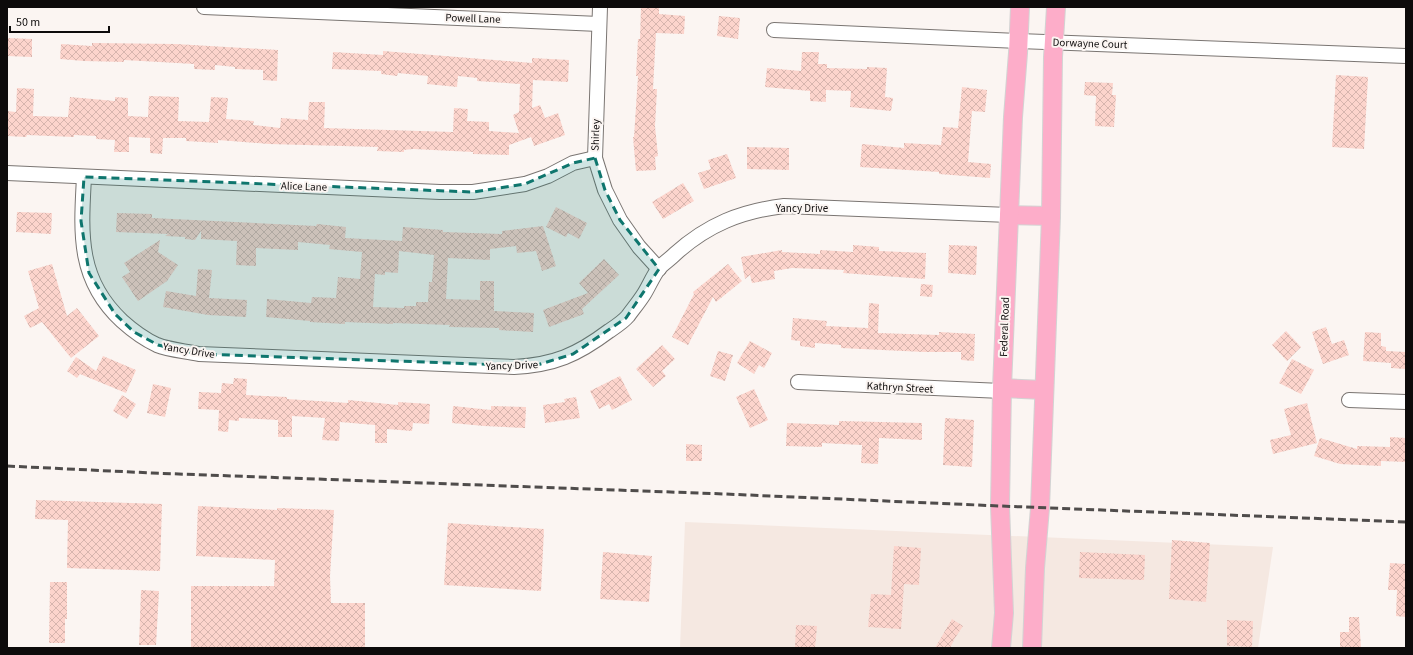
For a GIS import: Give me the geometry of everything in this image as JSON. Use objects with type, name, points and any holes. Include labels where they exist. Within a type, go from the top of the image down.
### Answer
[{"type":"main road","name":"Federal Road","points":[[1002,648],[1004,613],[1000,506],[1002,389],[1013,117],[1020,7]]},
{"type":"main road","points":[[1032,648],[1035,568],[1040,508],[1051,216],[1056,7]]},
{"type":"main road","points":[[1009,215],[1051,216]]},
{"type":"main road","points":[[1002,389],[1044,390]]},
{"type":"street","name":"Powell Lane","points":[[204,7],[599,24]]},
{"type":"street","name":"Shirley","points":[[600,7],[595,158],[605,190],[620,220],[639,247],[659,269]]},
{"type":"street","name":"Dorwayne Court","points":[[774,30],[1406,56]]},
{"type":"street","name":"Alice Lane","points":[[7,173],[432,192],[473,192],[525,184],[548,176],[573,163],[595,158]]},
{"type":"street","name":"Yancy Drive","points":[[84,177],[81,221],[84,254],[89,272],[105,302],[115,314],[134,332],[158,345],[199,354],[514,367],[534,366],[555,362],[592,344],[626,318],[644,295],[659,269],[688,241],[733,217],[766,208],[784,206],[1009,215]]},
{"type":"street","name":"Kathryn Street","points":[[798,382],[1002,389]]},
{"type":"street","points":[[1349,400],[1406,402]]},
{"type":"highlighted area","points":[[595,158],[605,190],[620,220],[659,269],[626,318],[573,354],[534,366],[199,354],[158,345],[134,332],[115,314],[89,273],[81,221],[84,177],[473,192],[525,184],[573,163]]},
{"type":"shaded area","points":[[685,522],[1273,547],[1258,648],[680,648]]},
{"type":"building","points":[[641,7],[659,7],[659,14],[685,16],[684,34],[656,33],[653,89],[657,89],[655,126],[658,156],[655,157],[656,170],[636,171],[633,137],[638,76],[636,76],[638,39],[640,39]]},
{"type":"building","points":[[719,16],[740,18],[738,39],[717,36]]},
{"type":"building","points":[[7,38],[32,39],[32,57],[7,56]]},
{"type":"building","points":[[92,43],[176,44],[278,50],[277,81],[263,80],[263,70],[235,69],[235,67],[215,65],[215,70],[194,69],[194,64],[124,60],[124,62],[60,59],[61,44],[92,46]]},
{"type":"building","points":[[383,51],[532,63],[532,58],[569,60],[568,82],[533,80],[532,108],[540,105],[545,118],[558,113],[565,135],[534,146],[531,137],[509,145],[509,155],[473,154],[473,152],[413,149],[404,150],[404,152],[377,151],[378,147],[269,144],[218,140],[218,143],[186,141],[186,138],[163,138],[162,154],[150,153],[150,138],[129,137],[129,152],[114,152],[115,140],[96,139],[96,136],[7,136],[7,111],[16,112],[17,88],[34,89],[33,116],[68,117],[70,97],[115,101],[115,97],[128,98],[128,116],[148,117],[149,96],[179,97],[178,121],[209,122],[211,97],[228,98],[226,119],[254,121],[253,125],[280,128],[281,118],[308,120],[309,102],[325,102],[324,128],[453,132],[454,108],[468,109],[467,121],[489,122],[489,131],[519,133],[513,115],[519,112],[520,84],[477,81],[477,78],[458,76],[457,87],[427,84],[428,76],[398,73],[397,76],[381,74],[381,71],[332,69],[333,52],[383,55]]},
{"type":"building","points":[[802,52],[819,52],[818,64],[827,64],[827,68],[887,68],[885,97],[893,98],[891,111],[850,107],[851,91],[826,90],[826,102],[810,101],[810,91],[765,87],[767,68],[801,71]]},
{"type":"building","points":[[1336,75],[1368,77],[1364,149],[1332,147]]},
{"type":"building","points":[[1085,82],[1113,83],[1112,95],[1116,95],[1114,127],[1095,126],[1096,96],[1084,95]]},
{"type":"building","points":[[962,87],[987,90],[985,112],[972,111],[968,162],[991,164],[990,178],[939,174],[939,172],[860,167],[862,144],[904,148],[904,143],[941,145],[943,127],[958,128]]},
{"type":"building","points":[[747,147],[789,148],[789,170],[747,169]]},
{"type":"building","points":[[727,154],[736,178],[704,189],[698,173],[711,169],[708,160]]},
{"type":"building","points":[[683,183],[694,201],[663,219],[652,202]]},
{"type":"building","points":[[556,207],[587,223],[579,239],[568,233],[566,237],[546,227]]},
{"type":"building","points":[[17,212],[52,213],[51,234],[16,232]]},
{"type":"building","points":[[117,213],[152,214],[152,218],[316,226],[317,224],[346,227],[345,238],[402,241],[403,227],[443,230],[443,232],[502,234],[502,231],[543,226],[556,266],[542,271],[536,251],[517,253],[516,246],[490,249],[490,260],[448,258],[446,299],[480,300],[480,281],[494,281],[494,311],[534,313],[533,332],[499,330],[499,328],[449,327],[450,325],[345,322],[345,324],[310,322],[266,317],[267,299],[311,303],[312,297],[336,298],[338,277],[360,279],[362,252],[329,249],[330,245],[298,242],[298,250],[256,248],[256,266],[236,265],[237,241],[201,239],[201,231],[195,240],[185,239],[185,237],[165,236],[168,234],[116,232]],"holes":[[[399,251],[434,255],[432,282],[429,282],[428,302],[416,302],[416,306],[404,306],[404,308],[373,307],[375,274],[385,275],[385,272],[398,273]]]},
{"type":"building","points":[[160,240],[158,252],[178,265],[167,281],[138,301],[122,277],[130,272],[124,263]]},
{"type":"building","points":[[853,245],[879,247],[879,251],[926,253],[925,279],[843,273],[844,270],[792,268],[774,271],[775,279],[752,283],[750,275],[745,279],[741,257],[782,250],[782,252],[820,254],[820,250],[853,252]]},
{"type":"building","points":[[949,245],[977,246],[976,275],[948,273]]},
{"type":"building","points":[[604,259],[619,275],[582,309],[584,314],[549,327],[543,310],[588,293],[579,283]]},
{"type":"building","points":[[52,264],[67,316],[77,308],[99,336],[71,358],[42,322],[30,328],[24,316],[39,308],[28,271]]},
{"type":"building","points":[[728,264],[742,281],[716,302],[713,297],[688,345],[672,337],[694,294],[693,292]]},
{"type":"building","points":[[198,269],[212,270],[209,298],[247,300],[246,317],[208,315],[163,307],[166,291],[196,296]]},
{"type":"building","points":[[921,284],[933,285],[932,297],[920,296]]},
{"type":"building","points":[[869,303],[879,304],[878,333],[939,335],[939,332],[975,334],[974,361],[961,360],[961,352],[924,352],[841,348],[841,345],[815,343],[815,348],[800,346],[800,341],[791,340],[793,318],[827,321],[826,326],[868,328]]},
{"type":"building","points":[[1326,327],[1332,344],[1344,340],[1349,355],[1323,364],[1312,332]]},
{"type":"building","points":[[1286,331],[1301,347],[1287,361],[1272,345]]},
{"type":"building","points":[[1365,332],[1381,333],[1381,346],[1386,347],[1386,351],[1406,352],[1406,369],[1391,368],[1391,363],[1363,361]]},
{"type":"building","points":[[750,341],[772,353],[764,368],[759,365],[754,374],[737,363]]},
{"type":"building","points":[[662,345],[675,359],[662,371],[666,376],[653,387],[636,369]]},
{"type":"building","points":[[718,351],[733,355],[725,381],[710,376]]},
{"type":"building","points":[[103,356],[136,370],[126,393],[80,374],[77,378],[67,371],[76,357],[96,371]]},
{"type":"building","points":[[1292,359],[1314,370],[1301,394],[1279,383]]},
{"type":"building","points":[[620,376],[632,400],[612,410],[609,404],[599,409],[590,391]]},
{"type":"building","points":[[234,378],[247,379],[246,395],[287,397],[287,399],[348,403],[348,400],[398,405],[398,402],[430,404],[429,424],[413,423],[412,431],[387,429],[387,443],[375,443],[375,425],[340,422],[339,441],[322,440],[325,418],[292,416],[292,437],[278,437],[278,420],[239,418],[239,421],[229,420],[228,432],[218,431],[219,410],[198,409],[199,392],[221,393],[222,383],[233,384]]},
{"type":"building","points":[[153,384],[171,388],[165,417],[147,413]]},
{"type":"building","points":[[754,389],[768,420],[750,428],[736,397]]},
{"type":"building","points":[[122,395],[136,404],[127,419],[113,411]]},
{"type":"building","points":[[576,397],[580,418],[545,423],[543,405],[565,402],[564,399]]},
{"type":"building","points":[[1307,403],[1317,443],[1273,454],[1270,440],[1291,435],[1284,409]]},
{"type":"building","points":[[453,406],[491,410],[491,406],[526,407],[525,428],[452,423]]},
{"type":"building","points":[[945,418],[974,420],[972,467],[943,465]]},
{"type":"building","points":[[839,421],[922,423],[922,440],[879,438],[878,464],[861,463],[862,445],[822,443],[822,447],[786,446],[787,423],[839,425]]},
{"type":"building","points":[[1390,437],[1406,438],[1406,462],[1381,461],[1381,466],[1340,464],[1314,456],[1320,438],[1357,449],[1357,446],[1390,447]]},
{"type":"building","points":[[686,444],[702,445],[702,461],[686,461]]},
{"type":"building","points":[[36,500],[162,504],[160,571],[67,568],[68,520],[35,519]]},
{"type":"building","points":[[198,506],[277,510],[277,508],[334,510],[330,576],[331,603],[365,603],[365,648],[191,648],[191,586],[274,586],[275,560],[196,556]]},
{"type":"building","points":[[448,523],[544,529],[541,591],[444,585]]},
{"type":"building","points":[[1172,540],[1210,543],[1206,602],[1169,599]]},
{"type":"building","points":[[894,546],[921,548],[919,585],[904,584],[901,629],[868,627],[871,594],[891,595]]},
{"type":"building","points":[[603,552],[652,556],[649,602],[600,599]]},
{"type":"building","points":[[1080,552],[1145,555],[1144,580],[1079,578]]},
{"type":"building","points":[[1390,563],[1406,564],[1406,617],[1396,616],[1397,590],[1388,590]]},
{"type":"building","points":[[50,582],[67,582],[67,619],[65,619],[65,643],[49,643]]},
{"type":"building","points":[[141,590],[159,591],[156,645],[139,645]]},
{"type":"building","points":[[1349,617],[1359,617],[1361,648],[1340,648],[1340,632],[1349,632]]},
{"type":"building","points":[[952,619],[963,626],[950,648],[935,648]]},
{"type":"building","points":[[1227,620],[1253,621],[1252,647],[1227,646]]},
{"type":"building","points":[[796,625],[817,626],[815,648],[795,648]]},
{"type":"railway","points":[[7,466],[1406,522]]}]
